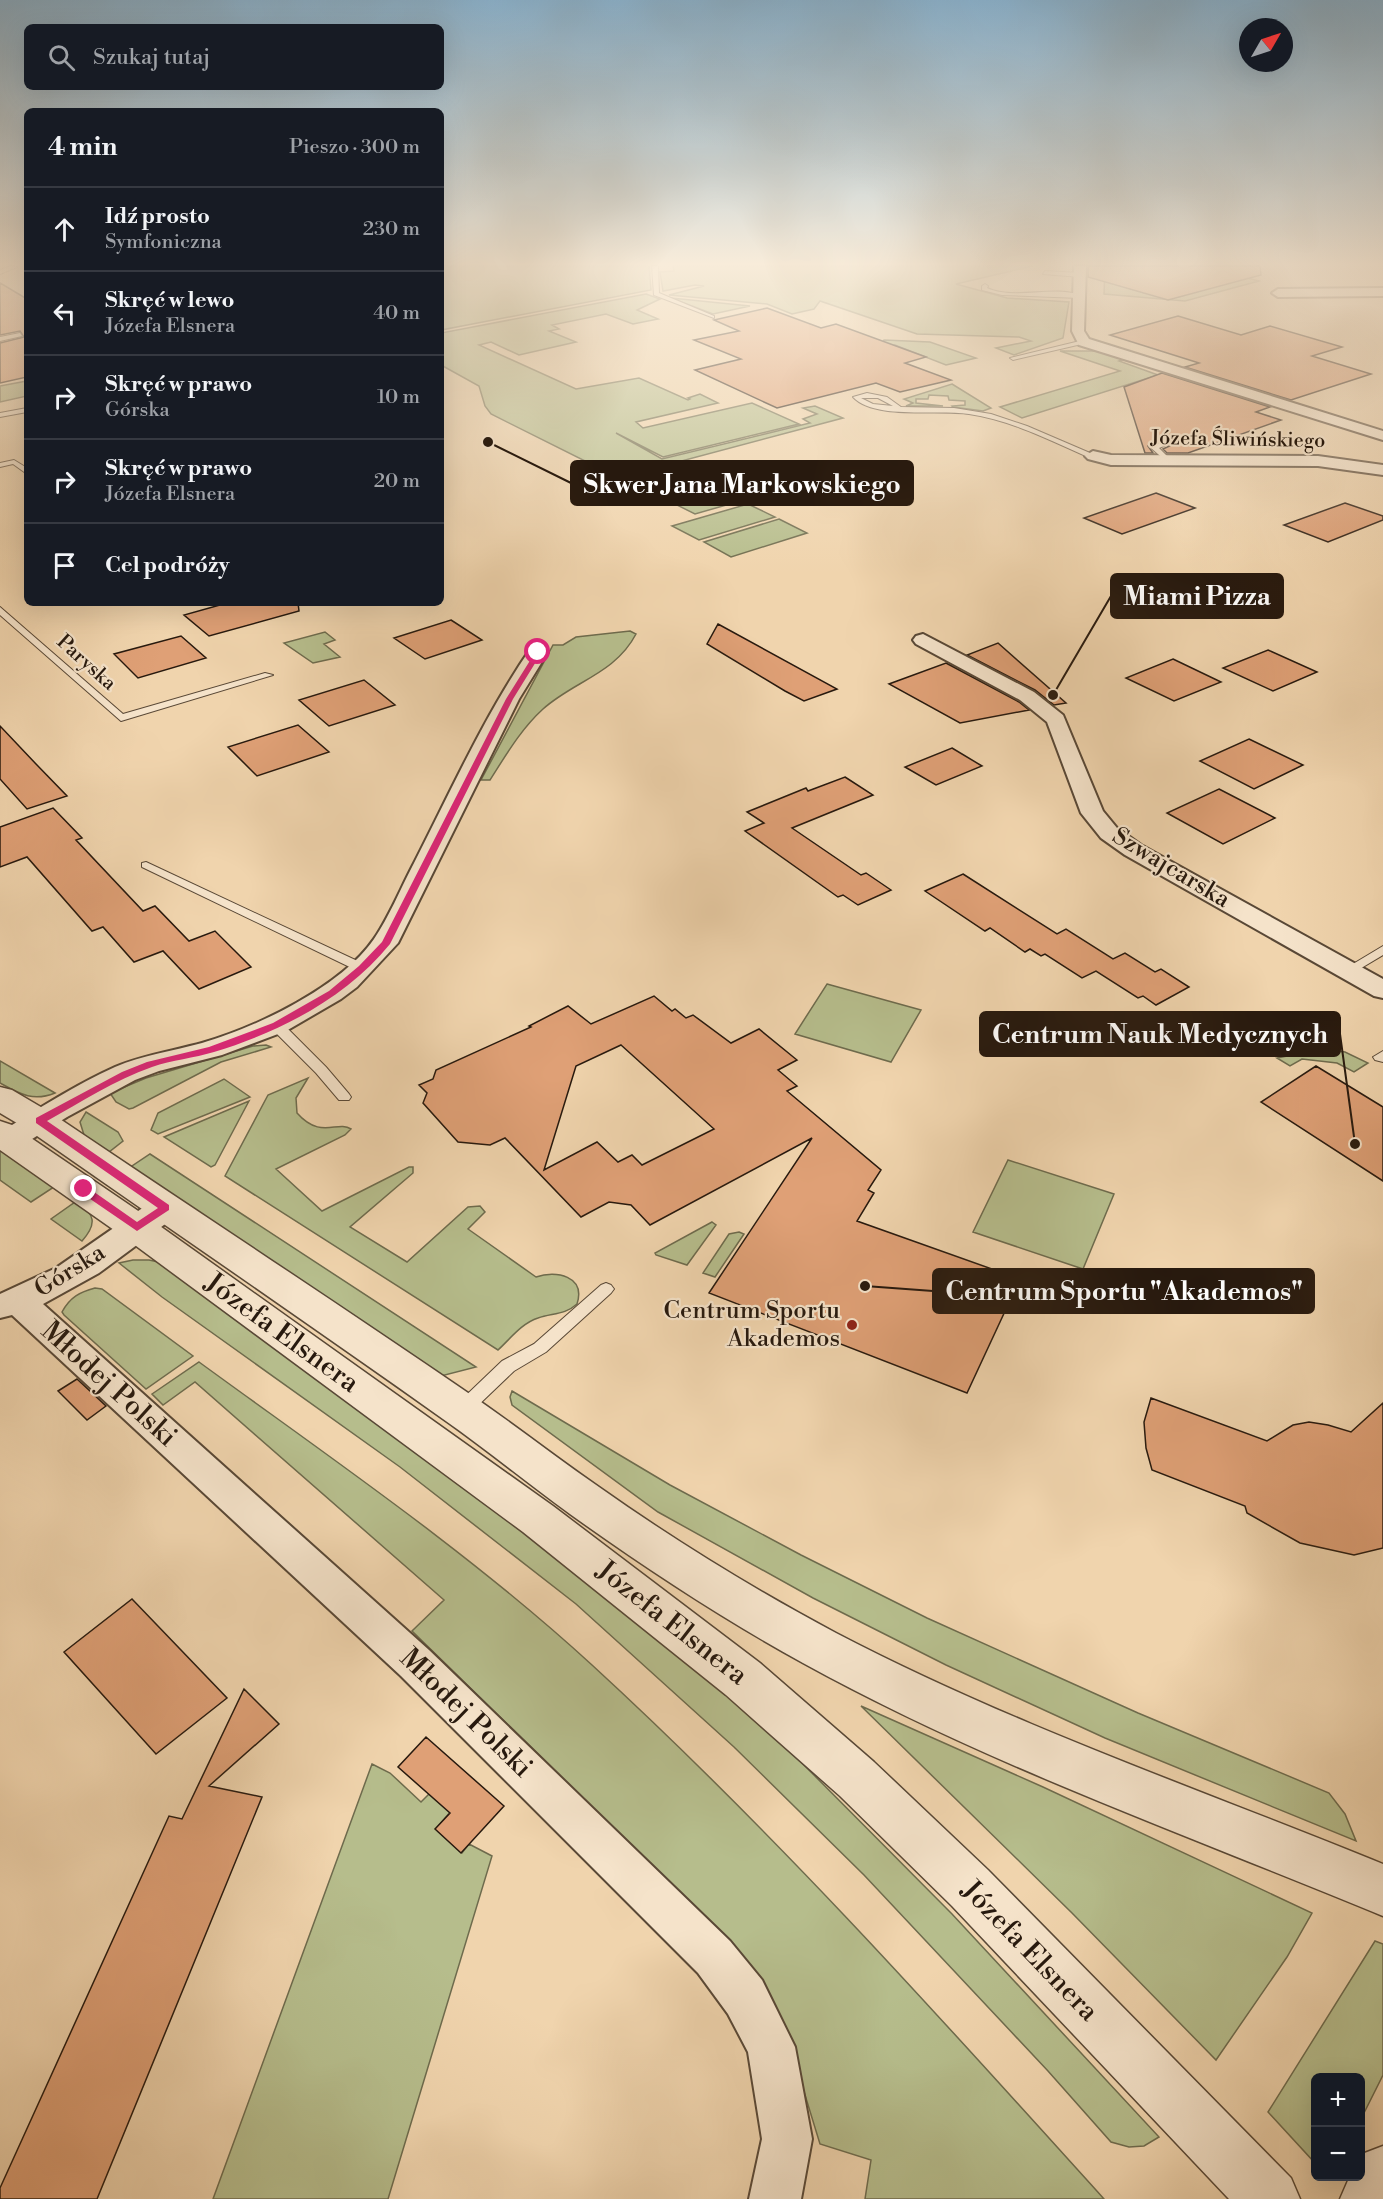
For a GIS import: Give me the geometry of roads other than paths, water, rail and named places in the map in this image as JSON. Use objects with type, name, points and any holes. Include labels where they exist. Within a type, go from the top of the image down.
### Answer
[{"type":"street","points":[[1169,369],[1383,436]]},
{"type":"street","name":"Józefa Śliwińskiego","points":[[1093,456],[1111,460],[1318,461],[1383,470]]},
{"type":"street","name":"Szwajcarska","points":[[923,640],[1027,696],[1056,719],[1092,813],[1109,833],[1133,850],[1383,990]]},
{"type":"street","points":[[5,1136],[39,1121],[125,1074],[151,1064],[212,1049],[276,1025],[332,993],[362,968],[385,944],[509,699],[538,652]]},
{"type":"street","name":"Józefa Elsnera","points":[[0,1098],[39,1121],[151,1218],[743,1679],[857,1779],[970,1888],[1270,2199]]},
{"type":"street","name":"Józefa Elsnera","points":[[5,1136],[151,1218],[461,1410],[588,1503],[713,1585],[816,1646],[902,1691],[1061,1763],[1262,1840],[1383,1890]]},
{"type":"street","name":"Górska","points":[[9,1304],[54,1284],[151,1218]]},
{"type":"street","name":"Młodej Polski","points":[[9,1304],[415,1663],[714,1957],[745,1997],[771,2047],[787,2139],[775,2199]]},
{"type":"street","points":[[1370,2199],[1383,2175]]},
{"type":"lane","points":[[898,408],[880,397],[864,395],[856,397],[861,403],[872,406],[898,408],[975,411],[1093,456]]},
{"type":"lane","points":[[0,415],[24,411]]},
{"type":"lane","points":[[1167,460],[1154,447],[1174,441]]},
{"type":"lane","points":[[0,465],[14,462],[24,470]]},
{"type":"lane","name":"Paryska","points":[[0,610],[121,718],[268,675]]},
{"type":"lane","points":[[146,866],[362,968]]},
{"type":"lane","points":[[1349,970],[1383,950]]},
{"type":"lane","points":[[276,1025],[321,1070],[344,1097]]},
{"type":"lane","points":[[461,1410],[508,1366],[540,1348],[606,1288]]},
{"type":"place","name":"Skwer Jana Markowskiego","points":[[488,442]]},
{"type":"place","name":"Miami Pizza","points":[[1053,695]]},
{"type":"place","name":"Centrum Nauk Medycznych","points":[[1355,1144]]},
{"type":"place","name":"Centrum Sportu \"Akademos\"","points":[[865,1286]]},
{"type":"place","name":"Centrum Sportu Akademos","points":[[852,1325]]}]
